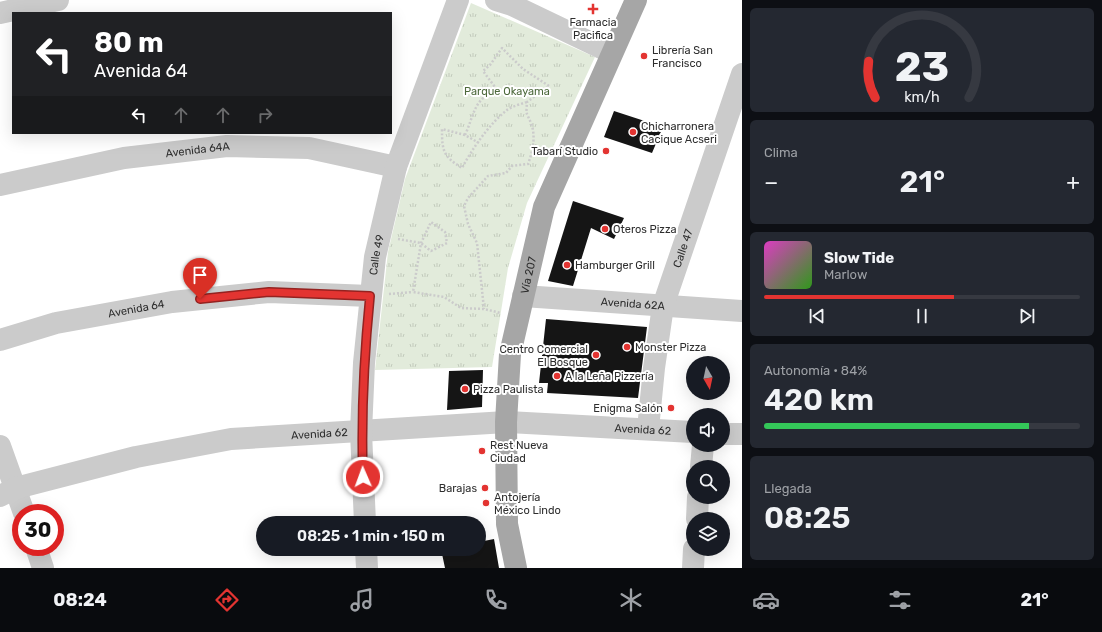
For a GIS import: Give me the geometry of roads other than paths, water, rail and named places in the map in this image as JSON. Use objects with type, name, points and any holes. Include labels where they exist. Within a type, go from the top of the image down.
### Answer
[{"type":"main road","name":"Vía 207","points":[[516,568],[507,524],[506,422],[510,354],[544,207],[636,0]]},
{"type":"street","points":[[0,13],[58,0]]},
{"type":"street","name":"Calle 49","points":[[365,516],[361,432],[364,363],[375,257],[396,167],[458,0]]},
{"type":"street","points":[[496,0],[512,5],[612,53]]},
{"type":"street","name":"Calle 47","points":[[648,429],[662,306],[742,74]]},
{"type":"street","name":"Avenida 64A","points":[[0,185],[124,158],[227,146],[309,148],[396,167]]},
{"type":"street","name":"Avenida 64","points":[[0,340],[56,323],[172,302],[269,292],[370,296]]},
{"type":"street","name":"Avenida 62A","points":[[523,296],[742,311]]},
{"type":"street","name":"Avenida 62","points":[[8,492],[136,456],[231,439],[506,422],[686,432]]},
{"type":"street","points":[[730,434],[742,434]]},
{"type":"street","points":[[0,446],[8,492],[17,504]]},
{"type":"street","points":[[39,556],[43,568]]},
{"type":"street","points":[[366,556],[367,568]]},
{"type":"street","points":[[692,568],[693,556]]},
{"type":"place","name":"Farmacia Pacifica","points":[[593,9]]},
{"type":"place","name":"Librería San Francisco","points":[[644,56]]},
{"type":"place","name":"Chicharronera Cacique Acseri","points":[[633,132]]},
{"type":"place","name":"Tabarí Studio","points":[[606,151]]},
{"type":"place","name":"Oteros Pizza","points":[[605,229]]},
{"type":"place","name":"Hamburger Grill","points":[[567,265]]},
{"type":"place","name":"Monster Pizza","points":[[627,347]]},
{"type":"place","name":"Centro Comercial El Bosque","points":[[596,355]]},
{"type":"place","name":"A la Leña Pizzería","points":[[557,376]]},
{"type":"place","name":"Pizza Paulista","points":[[465,389]]},
{"type":"place","name":"Enigma Salón","points":[[671,408]]},
{"type":"place","name":"Rest Nueva Ciudad","points":[[482,451]]},
{"type":"place","name":"Barajas","points":[[485,488]]},
{"type":"place","name":"Antojería México Lindo","points":[[486,503]]},
{"type":"park label","name":"Parque Okayama","points":[[507,91]]}]
